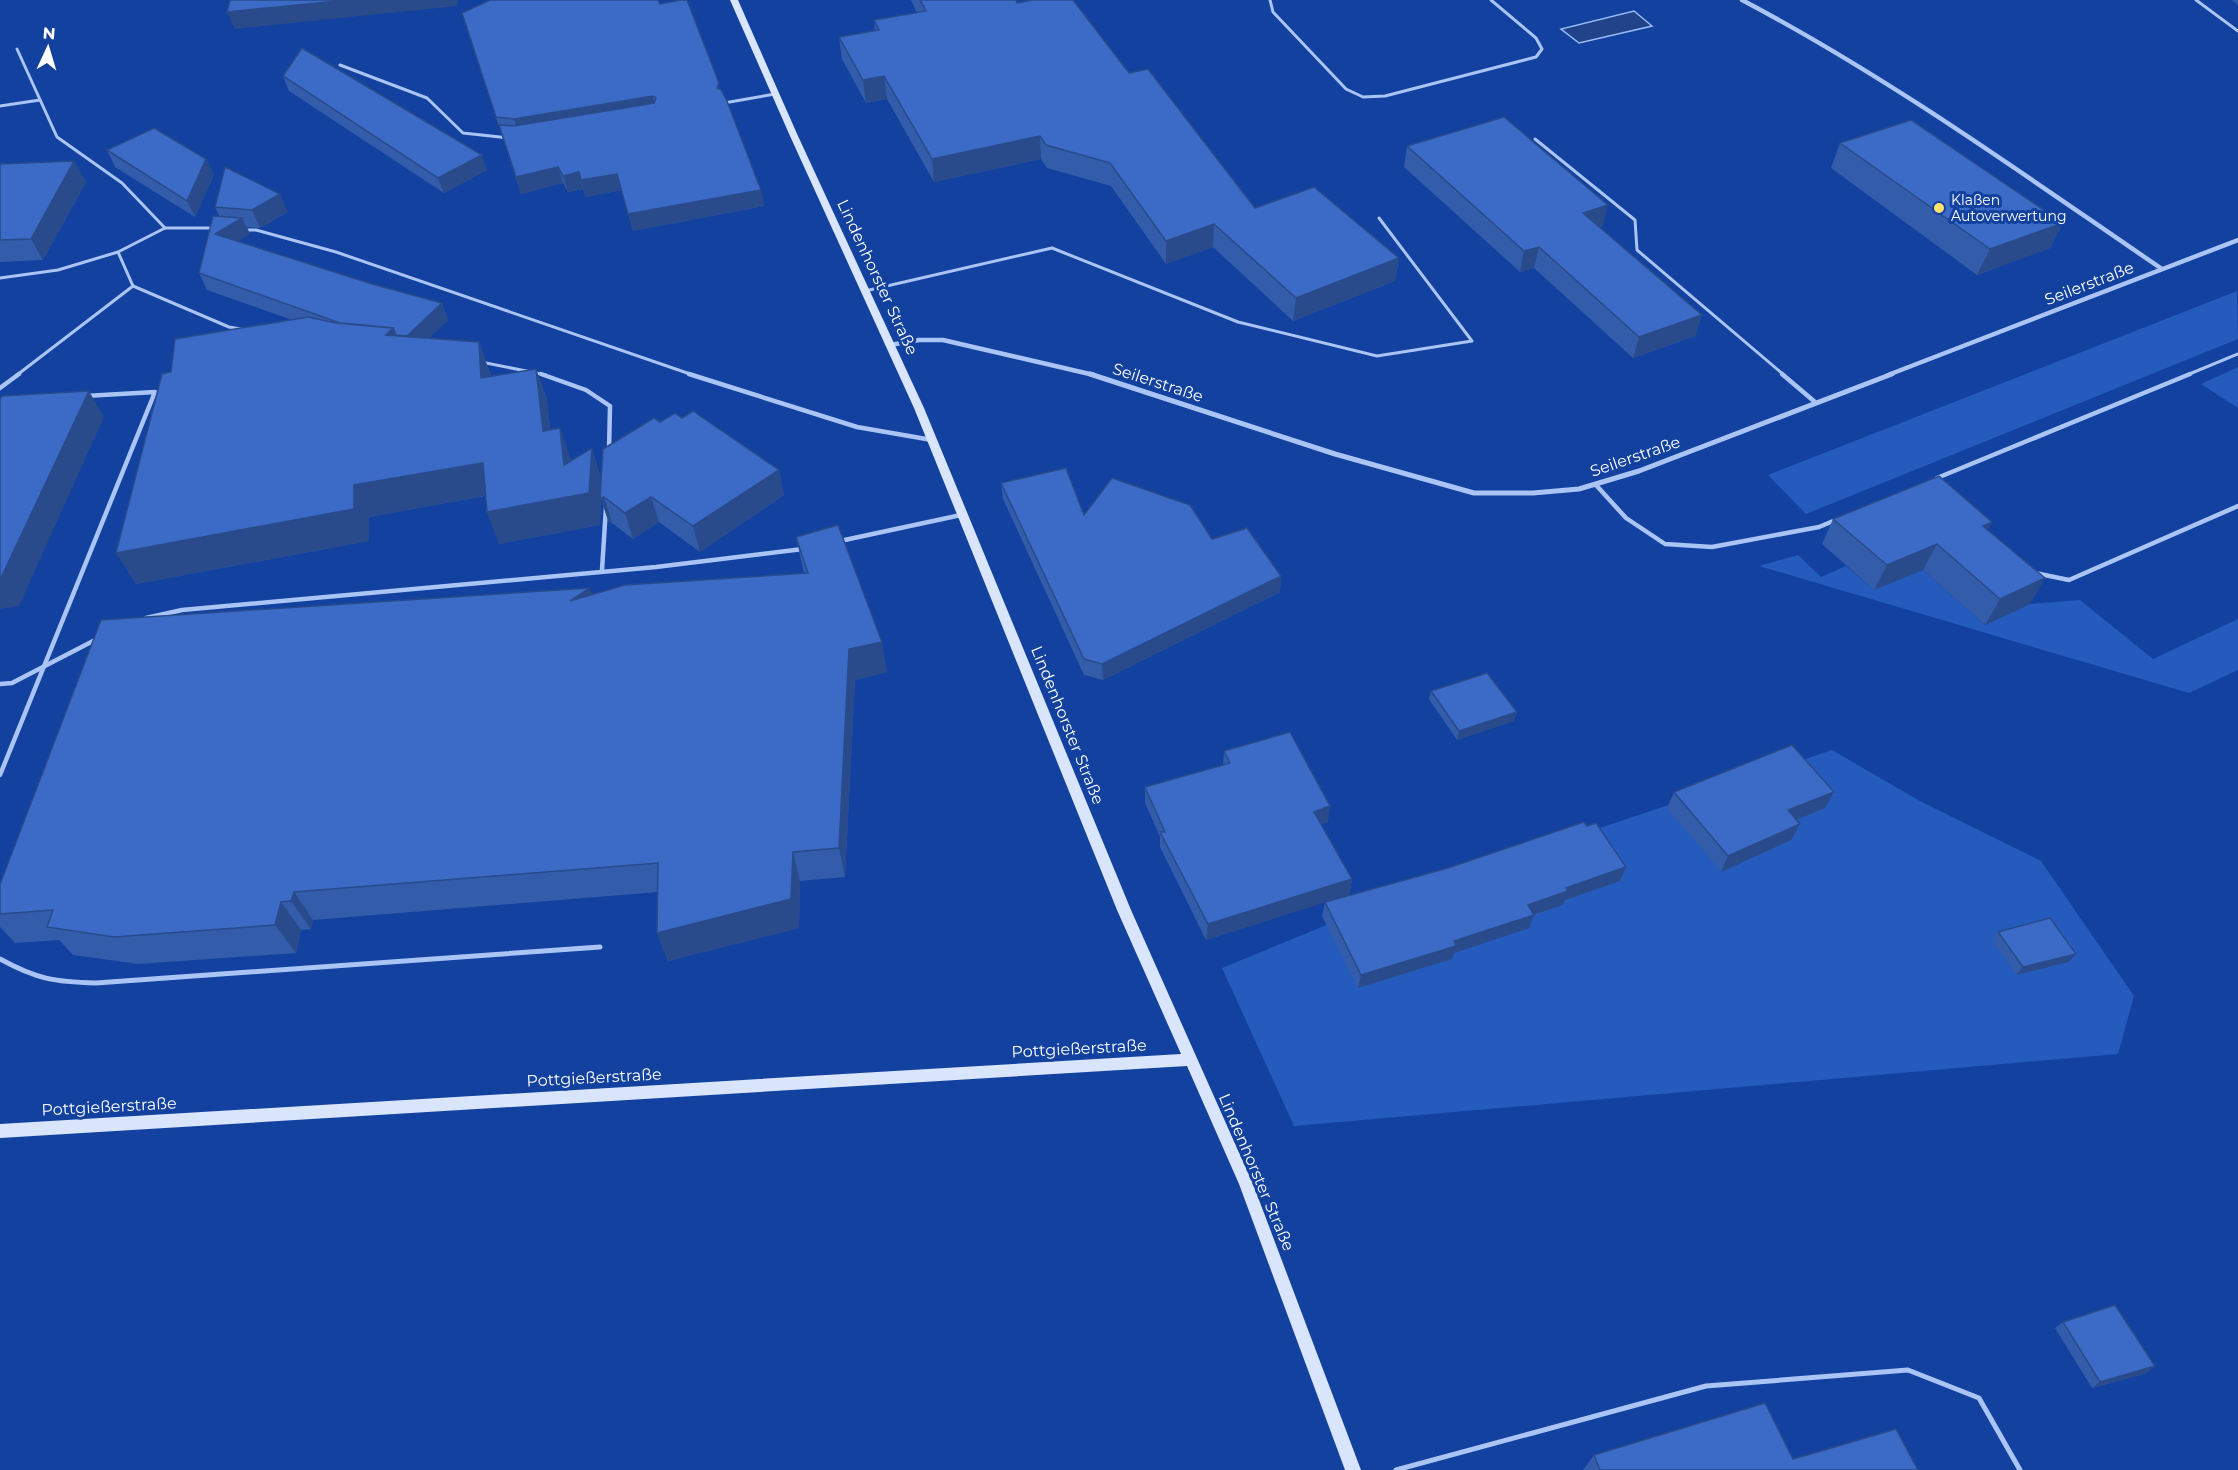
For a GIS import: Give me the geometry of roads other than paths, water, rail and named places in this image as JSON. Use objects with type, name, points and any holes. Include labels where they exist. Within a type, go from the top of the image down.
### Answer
[{"type":"street","name":"Lindenhorster Straße","points":[[734,0],[932,440],[1124,910],[1246,1184],[1353,1470]]},
{"type":"street","name":"Seilerstraße","points":[[1742,0],[1803,30],[1896,88],[2162,269]]},
{"type":"street","name":"Seilerstraße","points":[[890,345],[919,340],[943,340],[1088,373],[1335,454],[1474,493],[1533,493],[1596,485],[1639,471],[2238,240]]},
{"type":"street","name":"Pottgießerstraße","points":[[0,1131],[1190,1060]]},
{"type":"lane","points":[[1270,0],[1273,12],[1346,89],[1363,97],[1385,96],[1494,70],[1536,57],[1542,49],[1536,38],[1491,0]]},
{"type":"lane","points":[[2196,0],[2238,31]]},
{"type":"lane","points":[[17,49],[57,137],[122,183],[165,228]]},
{"type":"lane","points":[[340,65],[428,98],[463,133],[519,139]]},
{"type":"lane","points":[[724,103],[775,94]]},
{"type":"lane","points":[[0,106],[40,100]]},
{"type":"lane","points":[[1534,139],[1635,219],[1636,250],[1815,402]]},
{"type":"lane","points":[[865,291],[1052,248],[1238,322],[1377,356],[1473,341],[1379,218]]},
{"type":"lane","points":[[0,278],[58,270],[118,252],[165,228],[221,228]]},
{"type":"lane","points":[[233,229],[256,230],[336,252],[751,395],[857,427],[932,440]]},
{"type":"lane","points":[[118,252],[133,286],[229,327],[252,332]]},
{"type":"lane","points":[[0,388],[133,286]]},
{"type":"lane","points":[[1934,480],[2238,354]]},
{"type":"lane","points":[[470,360],[524,369],[577,386],[604,399],[610,406],[609,457]]},
{"type":"lane","points":[[0,775],[155,392],[84,396]]},
{"type":"lane","points":[[1596,485],[1626,518],[1665,544],[1712,547],[1819,527],[1840,518]]},
{"type":"lane","points":[[602,570],[606,502]]},
{"type":"lane","points":[[2029,572],[2069,580],[2238,506]]},
{"type":"lane","points":[[832,543],[963,515]]},
{"type":"lane","points":[[140,619],[182,610],[602,570],[656,567],[811,548]]},
{"type":"lane","points":[[0,684],[12,683],[101,637]]},
{"type":"lane","points":[[0,959],[22,971],[58,982],[96,983],[600,947]]},
{"type":"lane","points":[[1396,1470],[1706,1386],[1908,1370],[1979,1398],[2020,1470]]},
{"type":"place","name":"Klaßen Autoverwertung","points":[[1939,208]]}]
